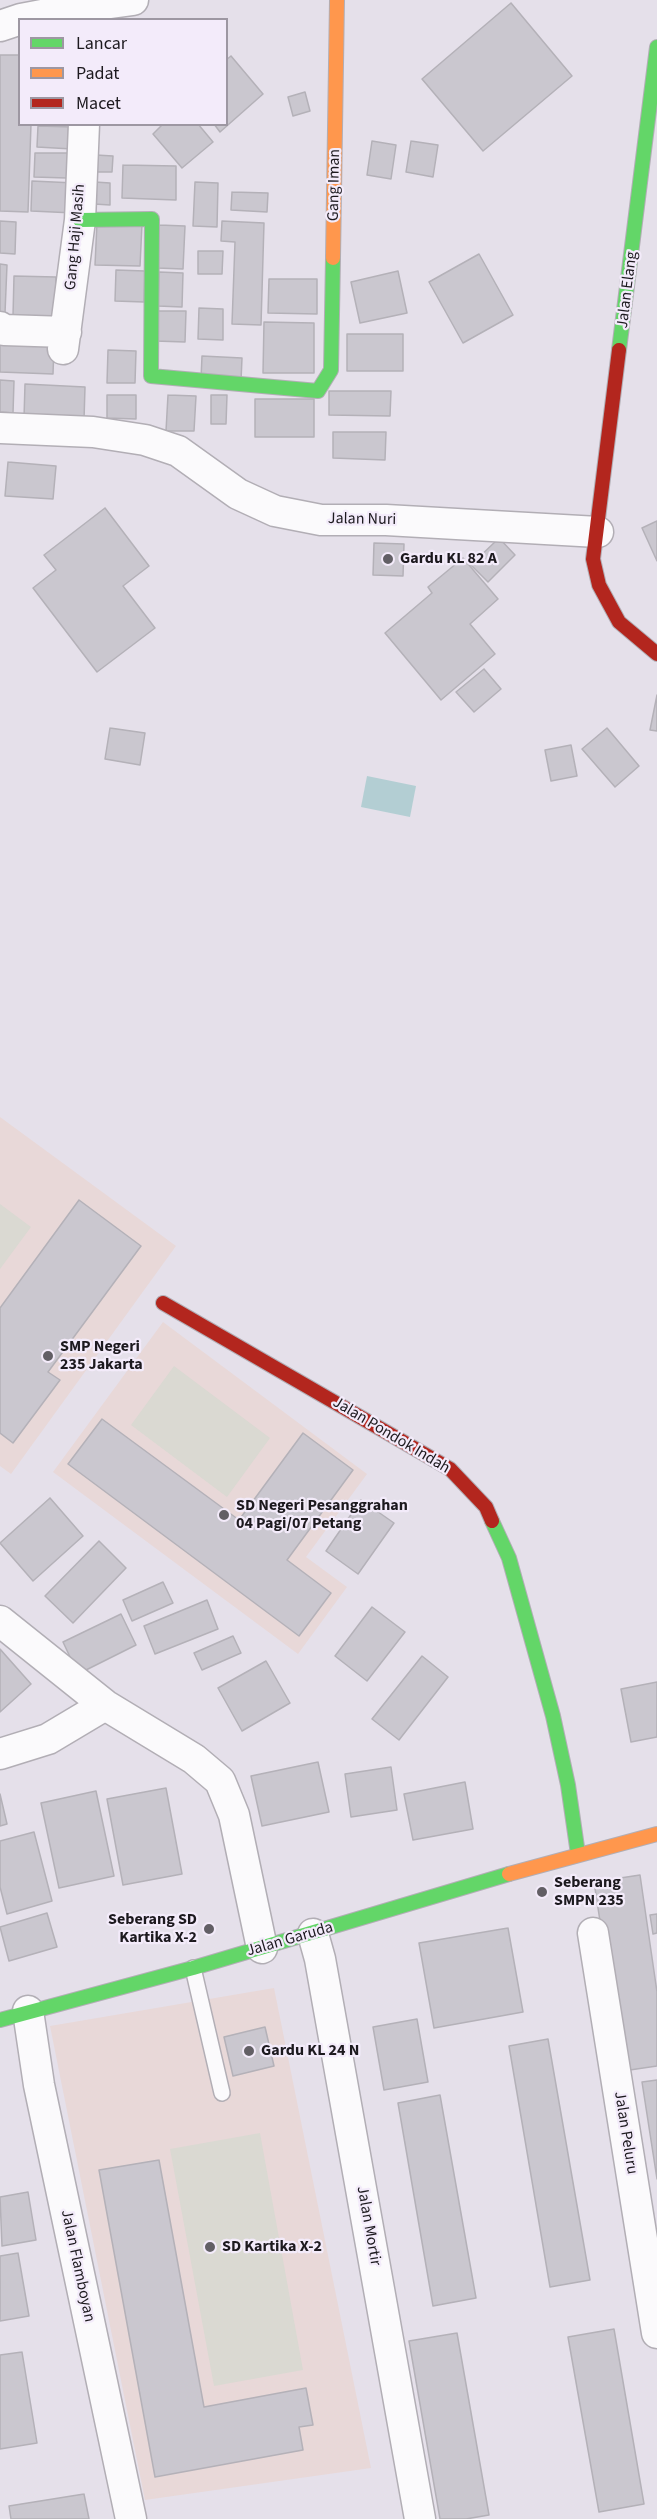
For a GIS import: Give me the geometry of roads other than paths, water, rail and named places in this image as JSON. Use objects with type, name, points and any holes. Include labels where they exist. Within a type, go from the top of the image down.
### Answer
[{"type":"street","points":[[18,0],[21,18]]},
{"type":"street","points":[[32,18],[88,13],[133,0]]},
{"type":"street","name":"Gang Iman","points":[[80,220],[152,219],[151,376],[318,391],[332,370],[337,0]]},
{"type":"street","points":[[0,26],[18,20]]},
{"type":"street","name":"Jalan Elang","points":[[598,532],[657,47]]},
{"type":"street","name":"Gang Haji Masih","points":[[0,327],[4,330],[64,341],[80,220],[84,126]]},
{"type":"street","name":"Jalan Nuri","points":[[0,428],[93,432],[146,440],[178,451],[238,494],[275,511],[321,520],[386,520],[598,532]]},
{"type":"street","points":[[598,532],[593,559],[599,585],[619,622],[657,654]]},
{"type":"street","name":"Jalan Pondok Indah","points":[[163,1303],[450,1469],[486,1507],[509,1558],[554,1716],[578,1854]]},
{"type":"street","points":[[0,1621],[105,1705],[194,1759],[220,1781],[234,1815],[262,1948]]},
{"type":"street","points":[[0,1754],[48,1739],[105,1705]]},
{"type":"street","name":"Jalan Garuda","points":[[14,2015],[193,1968],[578,1854],[657,1834]]},
{"type":"street","name":"Jalan Peluru","points":[[593,1933],[657,2333]]},
{"type":"street","name":"Jalan Mortir","points":[[313,1934],[320,1959],[420,2519]]},
{"type":"street","name":"Jalan Flamboyan","points":[[14,2015],[39,2085],[131,2519]]},
{"type":"lane","points":[[193,1968],[222,2093]]},
{"type":"water","points":[[367,776],[416,786],[410,817],[361,807]]},
{"type":"place","name":"Gardu KL 82 A","points":[[388,559]]},
{"type":"place","name":"SMP Negeri 235 Jakarta","points":[[48,1356]]},
{"type":"place","name":"SD Negeri Pesanggrahan 04 Pagi/07 Petang","points":[[224,1515]]},
{"type":"place","name":"Seberang SMPN 235","points":[[542,1892]]},
{"type":"place","name":"Seberang SD Kartika X-2","points":[[209,1929]]},
{"type":"place","name":"Gardu KL 24 N","points":[[249,2051]]},
{"type":"place","name":"SD Kartika X-2","points":[[210,2247]]}]
